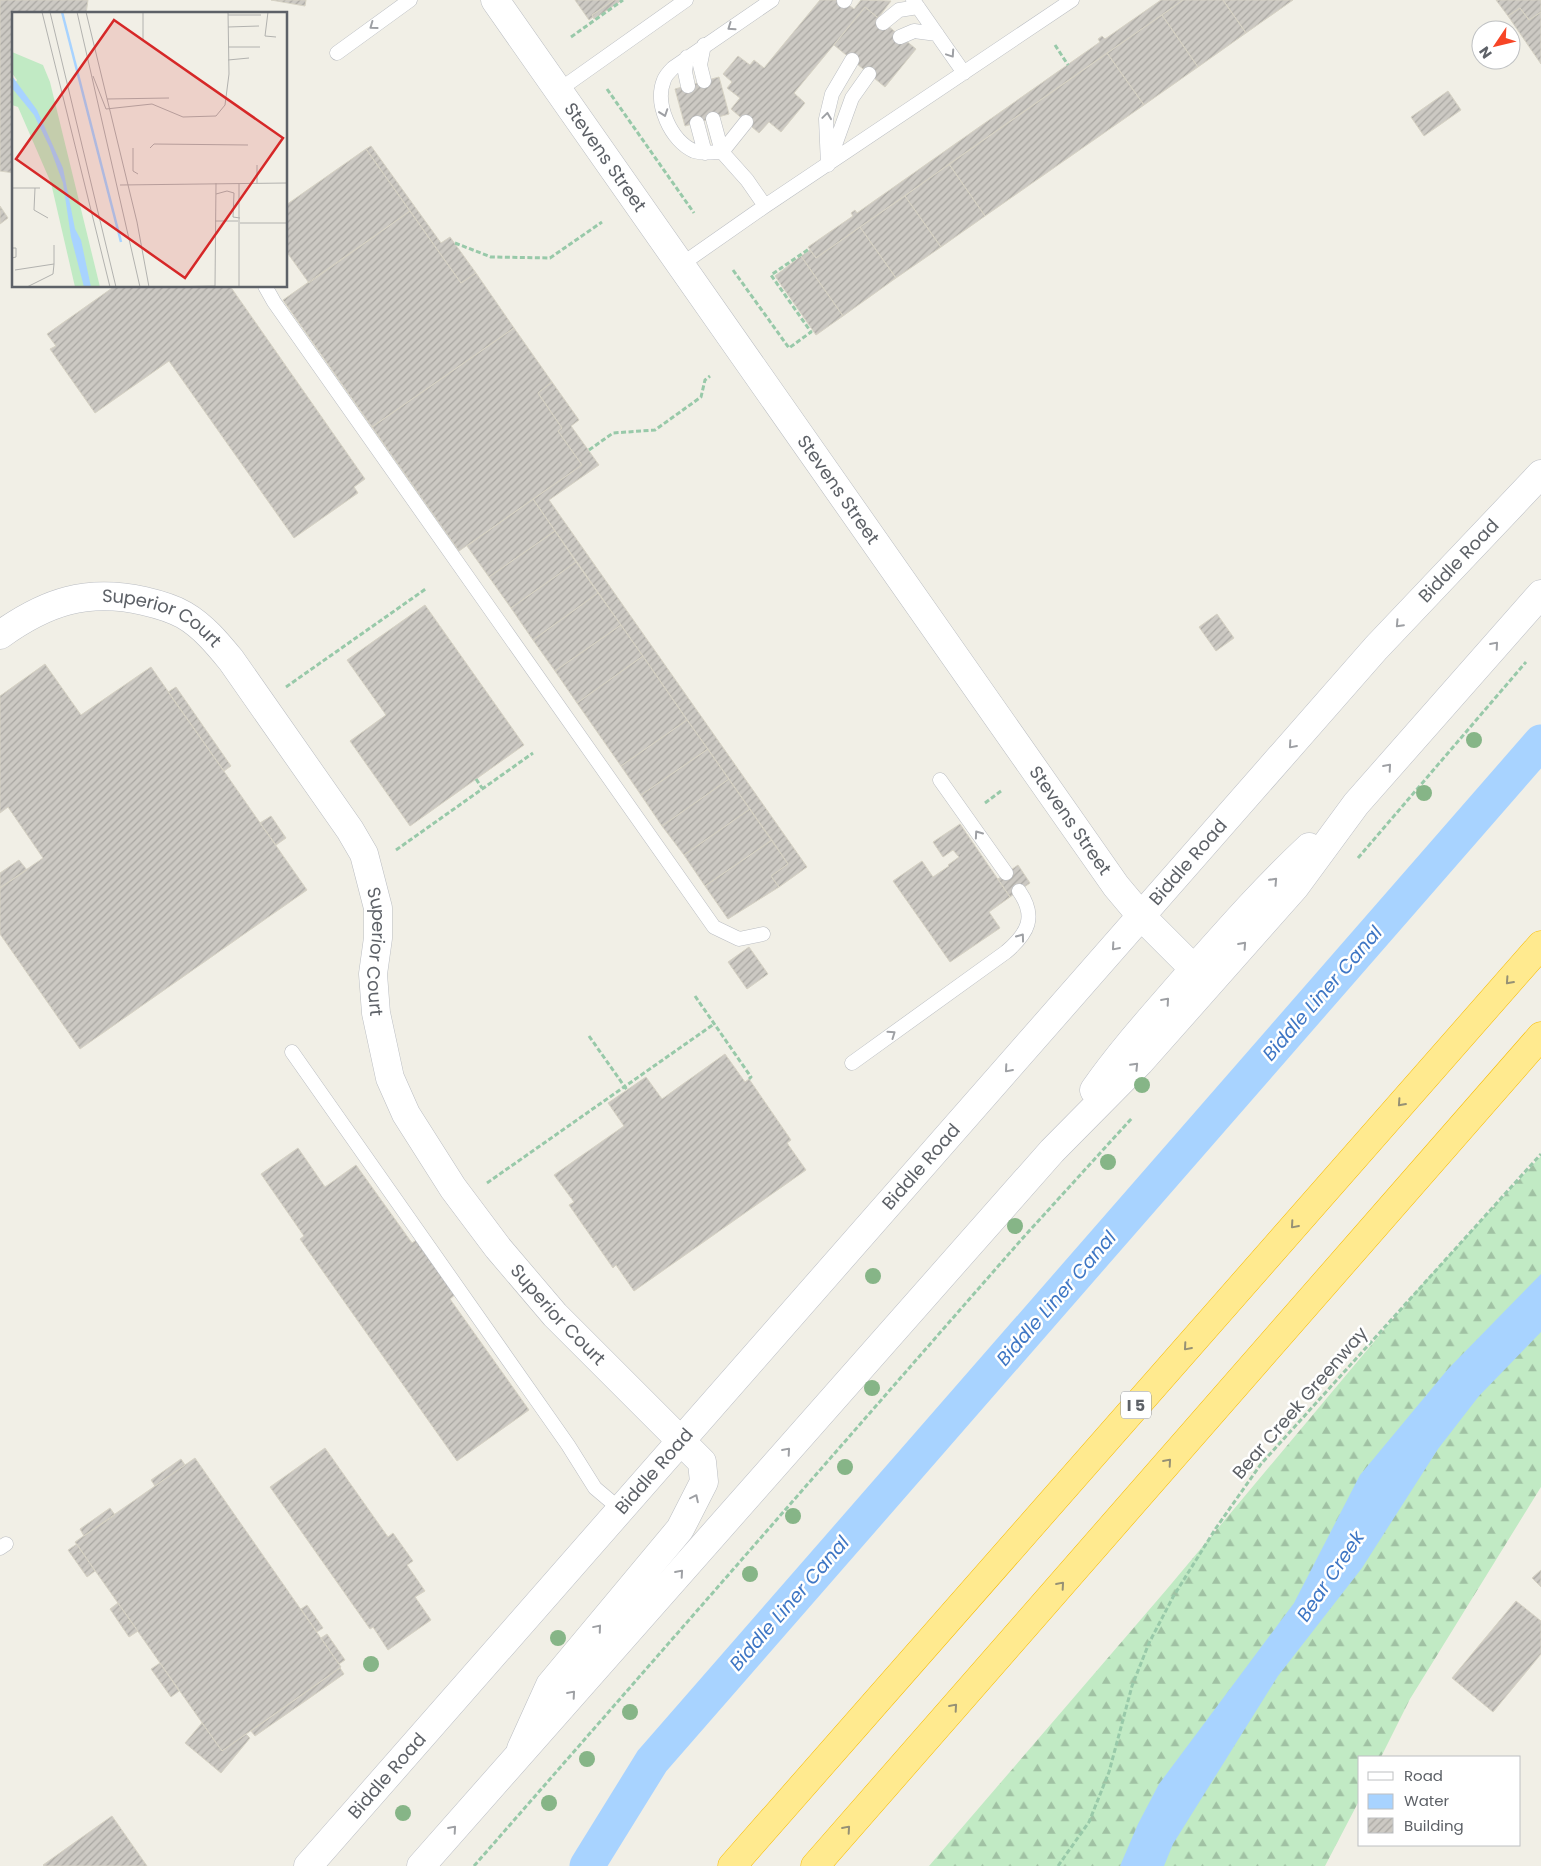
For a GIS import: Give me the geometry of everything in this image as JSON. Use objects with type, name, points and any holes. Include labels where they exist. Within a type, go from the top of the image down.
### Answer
[{"type":"highway","name":"I 5","points":[[732,1866],[1541,944]]},
{"type":"highway","points":[[815,1866],[1541,1036]]},
{"type":"main road","name":"Stevens Street","points":[[495,0],[682,264],[1110,878],[1142,917],[1194,969]]},
{"type":"main road","name":"Biddle Road","points":[[308,1866],[1376,648],[1541,474]]},
{"type":"main road","points":[[421,1866],[1052,1151],[1140,1062],[1295,887],[1356,804],[1541,594]]},
{"type":"main road","name":"Superior Court","points":[[0,635],[32,614],[57,603],[85,596],[108,595],[155,604],[183,614],[209,634],[231,660],[350,830],[364,854],[378,908],[378,938],[373,974],[376,1013],[390,1078],[406,1114],[453,1188],[498,1248],[555,1315],[702,1462],[704,1482],[680,1530],[550,1685],[517,1757]]},
{"type":"main road","points":[[1052,1151],[1116,1058],[1278,876],[1356,804]]},
{"type":"lane","points":[[337,53],[410,0]]},
{"type":"lane","points":[[559,90],[686,0]]},
{"type":"lane","points":[[746,122],[722,152],[705,153],[693,150],[679,139],[668,124],[661,103],[664,80],[673,68],[687,57],[772,0]]},
{"type":"lane","points":[[682,264],[765,206],[1072,0]]},
{"type":"lane","points":[[883,23],[899,10],[916,3],[964,73]]},
{"type":"lane","points":[[900,37],[914,31],[937,34]]},
{"type":"lane","points":[[704,45],[700,65],[704,81]]},
{"type":"lane","points":[[687,57],[685,72],[688,86]]},
{"type":"lane","points":[[828,164],[826,119],[832,94],[852,60]]},
{"type":"lane","points":[[828,164],[852,98],[869,74]]},
{"type":"lane","points":[[713,118],[722,152],[747,180],[765,206]]},
{"type":"lane","points":[[697,123],[705,153]]},
{"type":"lane","points":[[266,288],[714,927],[739,939],[763,934]]},
{"type":"lane","points":[[940,780],[1006,873]]},
{"type":"lane","points":[[852,1063],[1019,941],[1027,929],[1030,914],[1026,901],[1018,891]]},
{"type":"lane","points":[[292,1052],[568,1445],[595,1488],[621,1510]]},
{"type":"path","points":[[571,37],[623,0]]},
{"type":"path","points":[[1055,44],[1068,65]]},
{"type":"path","points":[[607,89],[694,213]]},
{"type":"path","points":[[455,243],[491,257],[550,258],[602,222]]},
{"type":"path","points":[[734,270],[788,348],[811,332],[771,275],[809,249]]},
{"type":"path","points":[[588,450],[613,433],[655,430],[701,397],[705,380],[710,376]]},
{"type":"path","points":[[285,687],[427,588]]},
{"type":"path","points":[[1357,859],[1528,659]]},
{"type":"path","points":[[395,850],[533,753]]},
{"type":"path","points":[[476,779],[482,788]]},
{"type":"path","points":[[695,996],[751,1077],[749,1079]]},
{"type":"path","points":[[487,1183],[626,1088],[714,1024]]},
{"type":"path","points":[[589,1036],[626,1088]]},
{"type":"path","points":[[474,1866],[1021,1240],[1133,1117]]},
{"type":"path","name":"Bear Creek Greenway","points":[[1058,1866],[1089,1822],[1110,1772],[1132,1686],[1149,1642],[1173,1597],[1216,1528],[1261,1464],[1541,1154]]},
{"type":"green space","points":[[1541,1156],[1541,1487],[1410,1699],[1382,1756],[1358,1756],[1358,1803],[1325,1866],[929,1866],[1167,1589],[1419,1288]]},
{"type":"water","name":"Bear Creek","points":[[1541,1274],[1541,1332],[1479,1396],[1438,1449],[1362,1568],[1278,1676],[1173,1844],[1164,1866],[1120,1866],[1138,1824],[1159,1784],[1294,1603],[1360,1475],[1448,1369]]},
{"type":"building","points":[[0,0],[88,0],[86,12],[12,12],[12,173],[0,171]]},
{"type":"building","points":[[271,0],[306,0],[305,6]]},
{"type":"building","points":[[575,0],[614,0],[592,15],[593,17],[589,20]]},
{"type":"building","points":[[614,0],[622,0],[594,19],[592,15]]},
{"type":"building","points":[[820,0],[842,0],[854,9],[861,0],[891,1],[878,18],[865,7],[794,93],[805,103],[781,132],[769,122],[759,133],[731,109],[740,98],[727,88],[732,82],[723,74],[738,56],[750,65],[754,60],[764,68]]},
{"type":"building","points":[[1161,0],[1183,0],[816,258],[808,247],[853,216],[851,213],[855,210],[857,213],[1100,42],[1098,39],[1102,36],[1105,39]]},
{"type":"building","points":[[1183,0],[1223,0],[1246,33],[1198,67],[1162,15]]},
{"type":"building","points":[[1223,0],[1293,0],[1246,33]]},
{"type":"building","points":[[1496,0],[1541,0],[1541,12],[1529,20],[1520,8],[1508,16]]},
{"type":"building","points":[[865,7],[916,49],[885,87],[834,45]]},
{"type":"building","points":[[1520,8],[1529,20],[1541,12],[1541,64],[1521,35],[1521,20],[1511,20],[1508,16]]},
{"type":"building","points":[[1162,15],[1198,67],[1144,105],[1107,53]]},
{"type":"building","points":[[1107,53],[1144,105],[985,216],[949,164]]},
{"type":"building","points":[[719,77],[729,114],[685,126],[675,89]]},
{"type":"building","points":[[1448,91],[1461,110],[1424,136],[1411,117]]},
{"type":"building","points":[[371,146],[441,243],[450,237],[476,273],[461,283],[366,149]]},
{"type":"building","points":[[366,149],[410,211],[309,283],[288,254],[288,204]]},
{"type":"building","points":[[949,164],[985,216],[941,247],[905,196]]},
{"type":"building","points":[[905,196],[941,247],[896,278],[860,227]]},
{"type":"building","points":[[0,206],[8,218],[0,224]]},
{"type":"building","points":[[410,211],[461,283],[476,273],[514,328],[372,427],[283,300]]},
{"type":"building","points":[[860,227],[896,278],[843,316],[801,256],[810,250],[816,258]]},
{"type":"building","points":[[801,256],[843,316],[816,335],[775,276]]},
{"type":"building","points":[[112,288],[231,288],[365,479],[354,487],[358,493],[294,538],[169,361],[95,413],[50,349],[56,346],[47,334]]},
{"type":"building","points":[[514,328],[552,382],[538,393],[562,428],[558,431],[582,465],[459,551],[372,427]]},
{"type":"building","points":[[552,382],[579,420],[571,426],[599,465],[549,500],[807,867],[779,887],[771,876],[788,864],[533,499],[582,465],[558,431],[562,428],[538,393]]},
{"type":"building","points":[[533,499],[555,531],[489,577],[467,546]]},
{"type":"building","points":[[555,531],[576,562],[511,608],[489,577]]},
{"type":"building","points":[[576,562],[598,593],[533,640],[511,608]]},
{"type":"building","points":[[598,593],[621,625],[555,671],[533,640]]},
{"type":"building","points":[[425,605],[524,745],[410,826],[350,741],[386,715],[347,660]]},
{"type":"building","points":[[1217,614],[1234,638],[1216,651],[1199,627]]},
{"type":"building","points":[[621,625],[643,656],[577,703],[555,671]]},
{"type":"building","points":[[643,656],[687,720],[621,766],[577,703]]},
{"type":"building","points":[[45,664],[81,715],[151,667],[307,890],[80,1049],[0,934],[0,888],[43,858],[8,807],[0,813],[0,696]]},
{"type":"building","points":[[176,687],[231,766],[224,771],[168,692]]},
{"type":"building","points":[[687,720],[708,749],[641,795],[621,766]]},
{"type":"building","points":[[708,749],[729,779],[662,826],[641,795]]},
{"type":"building","points":[[729,779],[750,809],[684,855],[662,826]]},
{"type":"building","points":[[750,809],[772,840],[705,886],[684,855]]},
{"type":"building","points":[[271,816],[286,838],[276,845],[260,823]]},
{"type":"building","points":[[960,824],[1010,897],[989,912],[1000,928],[950,962],[893,881],[922,861],[933,877],[949,866],[959,857],[953,850],[943,857],[933,842]]},
{"type":"building","points":[[772,840],[788,864],[771,876],[779,887],[728,919],[705,886]]},
{"type":"building","points":[[19,860],[27,870],[0,888],[0,873]]},
{"type":"building","points":[[1018,865],[1030,883],[1010,897],[998,879]]},
{"type":"building","points":[[749,947],[768,974],[747,989],[728,962]]},
{"type":"building","points":[[725,1054],[745,1082],[749,1079],[791,1140],[787,1143],[806,1170],[634,1291],[616,1265],[613,1268],[569,1205],[574,1202],[554,1175],[624,1126],[608,1103],[646,1077],[662,1099]]},
{"type":"building","points":[[298,1148],[325,1187],[356,1165],[412,1243],[418,1239],[456,1294],[450,1299],[529,1410],[457,1461],[300,1239],[304,1236],[261,1174]]},
{"type":"building","points":[[325,1448],[388,1537],[393,1533],[413,1561],[407,1565],[425,1591],[415,1597],[431,1620],[388,1650],[373,1627],[370,1629],[270,1487]]},
{"type":"building","points":[[195,1458],[341,1667],[222,1751],[75,1542]]},
{"type":"building","points":[[181,1459],[185,1465],[155,1486],[151,1480]]},
{"type":"building","points":[[110,1508],[115,1515],[84,1536],[80,1529]]},
{"type":"building","points":[[77,1544],[95,1571],[87,1577],[68,1550]]},
{"type":"building","points":[[1541,1570],[1541,1587],[1532,1578]]},
{"type":"building","points":[[1516,1601],[1541,1621],[1541,1654],[1493,1712],[1452,1678]]},
{"type":"building","points":[[118,1603],[138,1631],[129,1637],[110,1609]]},
{"type":"building","points":[[307,1605],[323,1628],[317,1632],[301,1609]]},
{"type":"building","points":[[327,1634],[345,1660],[339,1664],[321,1638]]},
{"type":"building","points":[[160,1663],[179,1691],[171,1697],[151,1669]]},
{"type":"building","points":[[340,1668],[344,1674],[255,1736],[251,1731]]},
{"type":"building","points":[[202,1723],[222,1751],[246,1734],[250,1738],[221,1773],[185,1743]]},
{"type":"building","points":[[112,1816],[147,1866],[43,1865]]},
{"type":"waterway","name":"Biddle Liner Canal","points":[[587,1866],[652,1761],[1541,742]]}]
